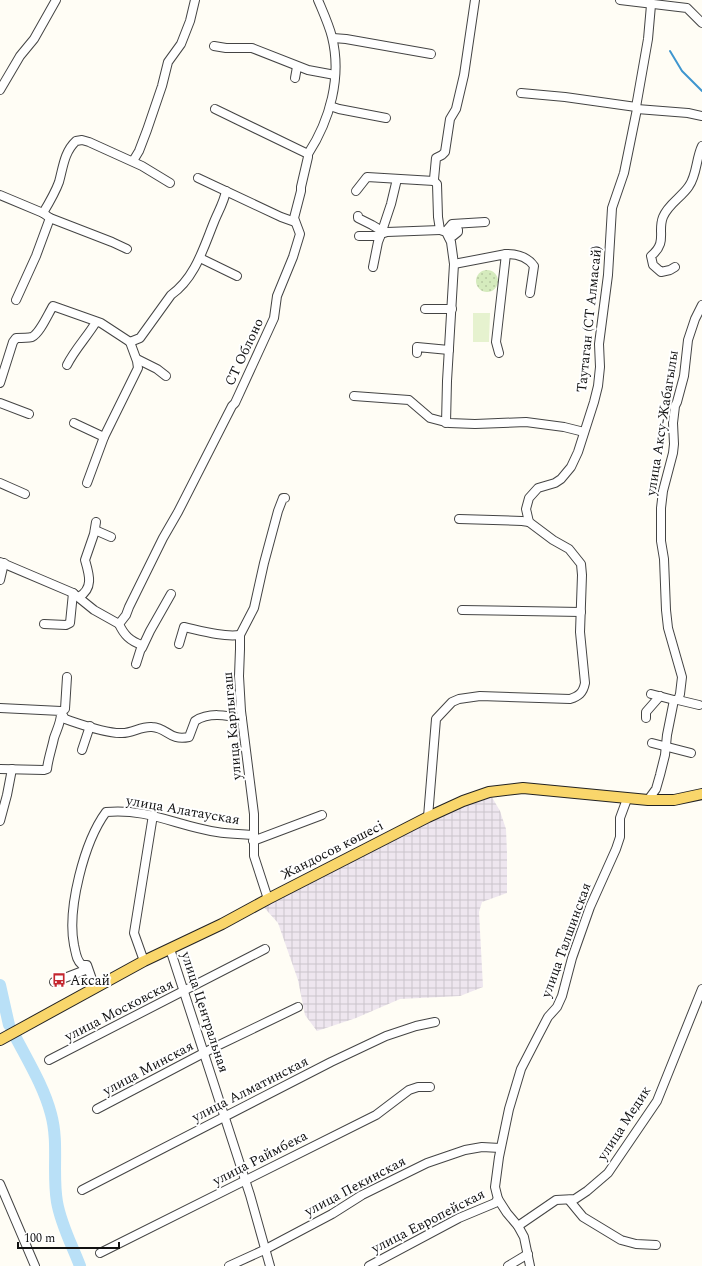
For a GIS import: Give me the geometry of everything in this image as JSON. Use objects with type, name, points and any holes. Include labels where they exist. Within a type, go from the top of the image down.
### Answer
[{"type":"main road","name":"Жандосов көшесі","points":[[0,1040],[144,961],[222,924],[428,816],[463,800],[489,792],[523,788],[648,800],[674,800],[702,794]]},
{"type":"street","points":[[0,90],[20,56],[34,39],[56,0]]},
{"type":"street","points":[[133,161],[139,151],[147,130],[162,86],[168,62],[181,44],[190,21],[195,0]]},
{"type":"street","name":"СТ Облоно","points":[[118,624],[126,616],[162,538],[178,512],[232,406],[235,403],[256,354],[274,318],[277,296],[290,268],[300,234],[294,218],[308,154],[325,122],[333,94],[335,53],[333,38],[318,0]]},
{"type":"street","points":[[446,422],[454,264],[452,246],[446,232],[437,184],[434,181],[436,158],[445,152],[450,119],[456,109],[464,75],[475,0]]},
{"type":"street","points":[[620,0],[651,5],[687,8],[702,23]]},
{"type":"street","name":"Таутаган (СТ Алмасай)","points":[[529,522],[526,509],[529,498],[538,488],[555,483],[567,473],[578,452],[598,386],[600,367],[599,344],[608,275],[612,208],[624,173],[648,39],[651,5]]},
{"type":"street","points":[[333,38],[431,54]]},
{"type":"street","points":[[214,46],[226,48],[252,48],[308,70],[335,75]]},
{"type":"street","points":[[295,78],[297,66]]},
{"type":"street","points":[[521,93],[565,97],[702,116]]},
{"type":"street","points":[[330,106],[386,118]]},
{"type":"street","points":[[215,109],[308,154]]},
{"type":"street","points":[[43,213],[59,182],[64,160],[69,149],[76,141],[82,140],[89,142],[133,161],[170,183]]},
{"type":"street","points":[[675,267],[661,272],[653,265],[651,256],[658,248],[661,241],[663,217],[693,179],[699,152],[702,146]]},
{"type":"street","points":[[356,191],[367,177],[434,181]]},
{"type":"street","points":[[198,178],[281,217],[295,222]]},
{"type":"street","points":[[373,267],[397,179]]},
{"type":"street","points":[[130,342],[140,338],[171,295],[178,291],[192,273],[200,258],[226,191]]},
{"type":"street","points":[[0,195],[43,213],[50,218],[127,249]]},
{"type":"street","points":[[358,216],[358,218],[372,225],[381,234]]},
{"type":"street","points":[[16,300],[45,235],[50,218]]},
{"type":"street","points":[[446,232],[452,224],[485,222]]},
{"type":"street","points":[[359,236],[388,232],[446,232],[453,236],[469,223]]},
{"type":"street","points":[[454,264],[506,254],[525,257],[530,260],[534,266],[530,293]]},
{"type":"street","points":[[499,353],[496,342],[506,254]]},
{"type":"street","points":[[200,258],[238,276]]},
{"type":"street","name":"улица Аксу-Жабагылы","points":[[648,800],[656,789],[665,755],[676,700],[680,694],[682,677],[668,628],[664,559],[661,541],[661,508],[663,491],[674,444],[673,423],[675,406],[684,376],[688,340],[702,305]]},
{"type":"street","points":[[0,383],[13,342],[16,338],[27,338],[38,333],[53,306],[101,323],[130,342],[137,359],[138,368],[104,437],[87,484]]},
{"type":"street","points":[[425,309],[452,309]]},
{"type":"street","points":[[67,365],[77,348],[88,336],[96,322]]},
{"type":"street","points":[[414,348],[449,350]]},
{"type":"street","points":[[137,359],[157,369],[166,376]]},
{"type":"street","points":[[354,396],[409,400],[430,418],[446,422],[474,424],[526,422],[564,427],[584,432]]},
{"type":"street","points":[[0,403],[29,414]]},
{"type":"street","points":[[74,423],[104,437]]},
{"type":"street","points":[[0,483],[25,494]]},
{"type":"street","name":"улица Карлыгаш","points":[[268,899],[254,856],[254,814],[242,719],[239,676],[240,635],[254,608],[278,511],[283,498],[286,498]]},
{"type":"street","points":[[428,816],[436,719],[452,702],[469,697],[570,699],[581,694],[585,682],[580,632],[582,574],[581,564],[575,554],[529,522],[459,519]]},
{"type":"street","points":[[76,595],[85,591],[89,584],[89,570],[85,560],[90,548],[95,526],[111,537]]},
{"type":"street","points":[[0,580],[2,563],[76,595],[94,610],[118,624],[123,633],[142,645]]},
{"type":"street","points":[[136,664],[142,645],[171,594]]},
{"type":"street","points":[[44,624],[66,625],[70,623],[76,595]]},
{"type":"street","points":[[462,610],[580,612]]},
{"type":"street","points":[[178,644],[184,627],[216,634],[233,636],[240,635]]},
{"type":"street","points":[[0,769],[47,769],[54,738],[61,718],[61,712],[65,709],[67,677]]},
{"type":"street","points":[[651,694],[699,705]]},
{"type":"street","points":[[646,718],[646,712],[660,696]]},
{"type":"street","points":[[0,708],[61,711],[65,720],[114,733],[132,732],[140,728],[152,727],[166,732],[173,737],[181,738],[189,737],[195,721],[205,716],[220,715],[242,719]]},
{"type":"street","points":[[82,750],[90,726]]},
{"type":"street","points":[[652,744],[691,753]]},
{"type":"street","points":[[0,821],[12,769]]},
{"type":"street","name":"улица Талшинская","points":[[530,1266],[524,1237],[518,1226],[498,1199],[495,1187],[500,1148],[508,1109],[521,1069],[548,1017],[557,1007],[562,996],[572,958],[590,907],[620,837],[620,818],[627,799]]},
{"type":"street","name":"улица Алатауская","points":[[95,988],[87,965],[82,965],[78,961],[73,937],[73,925],[78,881],[84,859],[95,829],[106,812],[122,810],[153,815],[217,832],[254,838]]},
{"type":"street","points":[[144,961],[134,933],[153,815]]},
{"type":"street","points":[[254,838],[322,815]]},
{"type":"street","name":"улица Центральная","points":[[170,949],[205,1053],[270,1266]]},
{"type":"street","name":"улица Московская","points":[[49,1060],[265,949]]},
{"type":"street","points":[[54,982],[88,969]]},
{"type":"street","name":"улица Медик","points":[[518,1226],[556,1200],[575,1199],[608,1173],[657,1101],[702,989]]},
{"type":"street","name":"улица Минская","points":[[97,1109],[298,1007]]},
{"type":"street","name":"улица Алматинская","points":[[82,1190],[224,1116],[379,1039],[416,1026],[435,1022]]},
{"type":"street","name":"улица Раймбека","points":[[100,1253],[245,1181],[323,1140],[376,1115],[409,1090],[430,1087]]},
{"type":"street","name":"улица Пекинская","points":[[229,1266],[264,1250],[332,1214],[362,1195],[427,1163],[465,1150],[482,1147],[500,1148]]},
{"type":"street","points":[[0,1184],[36,1266]]},
{"type":"street","name":"улица Европейская","points":[[369,1266],[459,1218],[495,1203],[498,1199]]},
{"type":"street","points":[[570,1200],[583,1217],[621,1240],[636,1244],[656,1245]]},
{"type":"street","points":[[508,1266],[528,1254]]},
{"type":"shaded area","points":[[489,792],[500,811],[506,829],[507,893],[482,902],[479,912],[483,987],[460,996],[400,999],[356,1018],[317,1031],[305,1015],[298,980],[278,923],[260,903]]},
{"type":"green space","points":[[487,270],[495,273],[498,281],[495,289],[487,292],[479,289],[476,281],[479,273]]},
{"type":"green space","points":[[473,313],[490,313],[489,342],[473,342]]},
{"type":"waterway","points":[[670,51],[682,71],[702,91]]},
{"type":"waterway","points":[[0,985],[9,1025]]},
{"type":"waterway","points":[[15,1036],[40,1084],[51,1114],[55,1136],[55,1180],[57,1202],[64,1227],[80,1266]]},
{"type":"place","name":"Аксай","points":[[59,980]]}]
